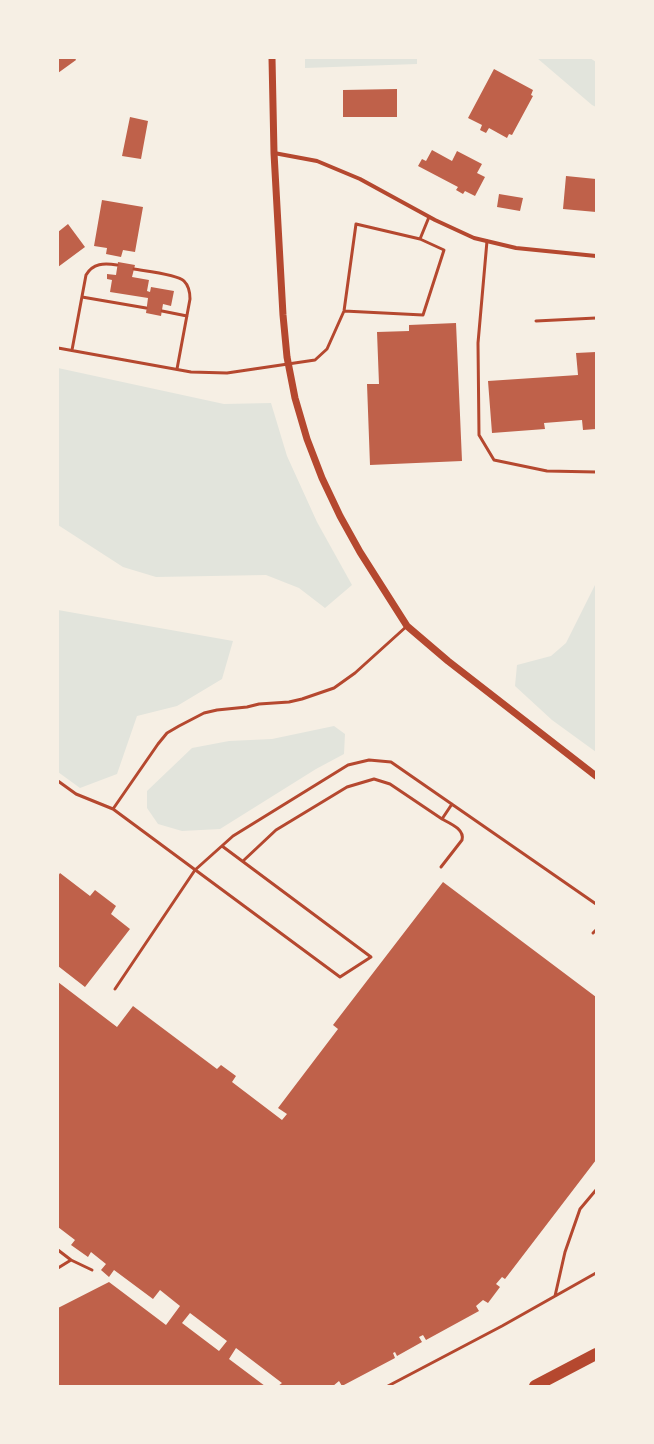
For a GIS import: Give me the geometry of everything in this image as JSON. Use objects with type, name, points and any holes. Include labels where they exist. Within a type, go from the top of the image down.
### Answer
[{"type":"highway","points":[[535,1386],[596,1354]]},
{"type":"street","points":[[272,58],[274,153],[283,315],[289,365],[295,398],[305,432],[322,478],[340,516],[360,552],[407,626],[448,661],[596,776]]},
{"type":"street","points":[[274,153],[316,161],[353,176],[429,217],[474,238],[516,248],[596,256]]},
{"type":"lane","points":[[420,239],[429,217]]},
{"type":"lane","points":[[58,348],[191,372],[227,374],[315,360],[327,348],[344,311],[356,224],[420,239],[444,250],[423,315],[344,311]]},
{"type":"lane","points":[[487,241],[478,343],[479,435],[494,460],[548,471],[596,472]]},
{"type":"lane","points":[[72,350],[86,275],[90,268],[100,264],[118,265]]},
{"type":"lane","points":[[134,268],[178,277],[185,281],[190,290],[190,299],[177,369]]},
{"type":"lane","points":[[82,297],[146,308]]},
{"type":"lane","points":[[162,311],[187,316]]},
{"type":"lane","points":[[536,320],[596,318]]},
{"type":"lane","points":[[113,809],[167,733],[210,712],[259,704],[289,702],[334,688],[355,673],[407,626]]},
{"type":"lane","points":[[115,989],[195,870],[233,836],[348,765],[369,760],[391,762],[596,904]]},
{"type":"lane","points":[[242,861],[276,830],[347,787],[374,779],[390,784],[462,831],[462,840],[441,867]]},
{"type":"lane","points":[[58,781],[76,794],[113,809],[340,977],[371,957],[222,846]]},
{"type":"lane","points":[[442,819],[452,804]]},
{"type":"lane","points":[[555,1296],[566,1252],[580,1209],[596,1190]]},
{"type":"lane","points":[[58,1250],[72,1260],[92,1270]]},
{"type":"lane","points":[[58,1268],[72,1260]]},
{"type":"lane","points":[[388,1386],[596,1273]]},
{"type":"shaded area","points":[[305,58],[417,58],[417,64],[305,68]]},
{"type":"shaded area","points":[[537,58],[590,58],[596,62],[596,107],[592,105]]},
{"type":"shaded area","points":[[58,368],[224,404],[271,403],[287,456],[317,522],[352,585],[325,608],[299,588],[266,575],[156,577],[123,567],[58,525]]},
{"type":"shaded area","points":[[596,583],[596,752],[552,720],[515,686],[517,665],[551,656],[566,643]]},
{"type":"shaded area","points":[[58,610],[233,641],[222,679],[177,706],[137,716],[117,774],[80,788],[58,772]]},
{"type":"shaded area","points":[[334,726],[345,734],[344,754],[316,769],[220,829],[182,831],[158,824],[147,808],[147,791],[192,748],[229,741],[272,739]]},
{"type":"building","points":[[58,58],[75,58],[76,60],[58,73]]},
{"type":"building","points":[[494,69],[533,90],[531,95],[533,96],[512,135],[509,134],[507,138],[489,128],[486,133],[480,130],[482,125],[468,118]]},
{"type":"building","points":[[397,89],[397,117],[343,117],[343,90]]},
{"type":"building","points":[[130,117],[148,121],[141,159],[122,156]]},
{"type":"building","points":[[432,150],[452,161],[457,151],[482,164],[477,173],[485,177],[475,196],[465,191],[463,194],[456,190],[458,187],[418,166],[422,159],[426,161]]},
{"type":"building","points":[[566,176],[596,179],[596,212],[563,209]]},
{"type":"building","points":[[499,194],[523,198],[520,211],[497,207]]},
{"type":"building","points":[[102,200],[143,207],[135,252],[123,250],[121,257],[106,254],[107,248],[94,246]]},
{"type":"building","points":[[68,224],[85,247],[58,267],[58,232]]},
{"type":"building","points":[[118,262],[135,265],[132,277],[149,280],[147,291],[150,292],[151,287],[174,291],[171,306],[163,304],[161,316],[146,313],[148,298],[110,292],[112,280],[107,279],[107,274],[116,275]]},
{"type":"building","points":[[456,323],[462,461],[370,465],[367,384],[379,384],[377,332],[409,331],[409,325]]},
{"type":"building","points":[[596,352],[596,429],[583,430],[582,420],[544,423],[545,429],[492,433],[488,381],[578,375],[576,353]]},
{"type":"building","points":[[60,873],[90,896],[95,890],[116,906],[111,914],[130,929],[85,987],[58,966],[58,876]]},
{"type":"building","points":[[443,882],[596,997],[596,1160],[505,1279],[502,1277],[496,1284],[500,1287],[488,1303],[483,1300],[476,1306],[479,1311],[426,1340],[423,1335],[419,1337],[422,1342],[397,1356],[395,1352],[393,1353],[395,1358],[342,1386],[339,1381],[333,1386],[278,1386],[282,1383],[236,1348],[229,1359],[265,1386],[58,1386],[58,1308],[109,1282],[166,1325],[180,1306],[160,1290],[153,1299],[114,1270],[109,1277],[101,1270],[106,1264],[91,1252],[88,1257],[71,1245],[75,1240],[58,1227],[58,982],[117,1027],[133,1006],[217,1069],[221,1065],[236,1076],[232,1082],[282,1120],[287,1114],[278,1108],[338,1029],[333,1025]],"holes":[[[190,1313],[227,1341],[219,1351],[182,1323]]]}]
